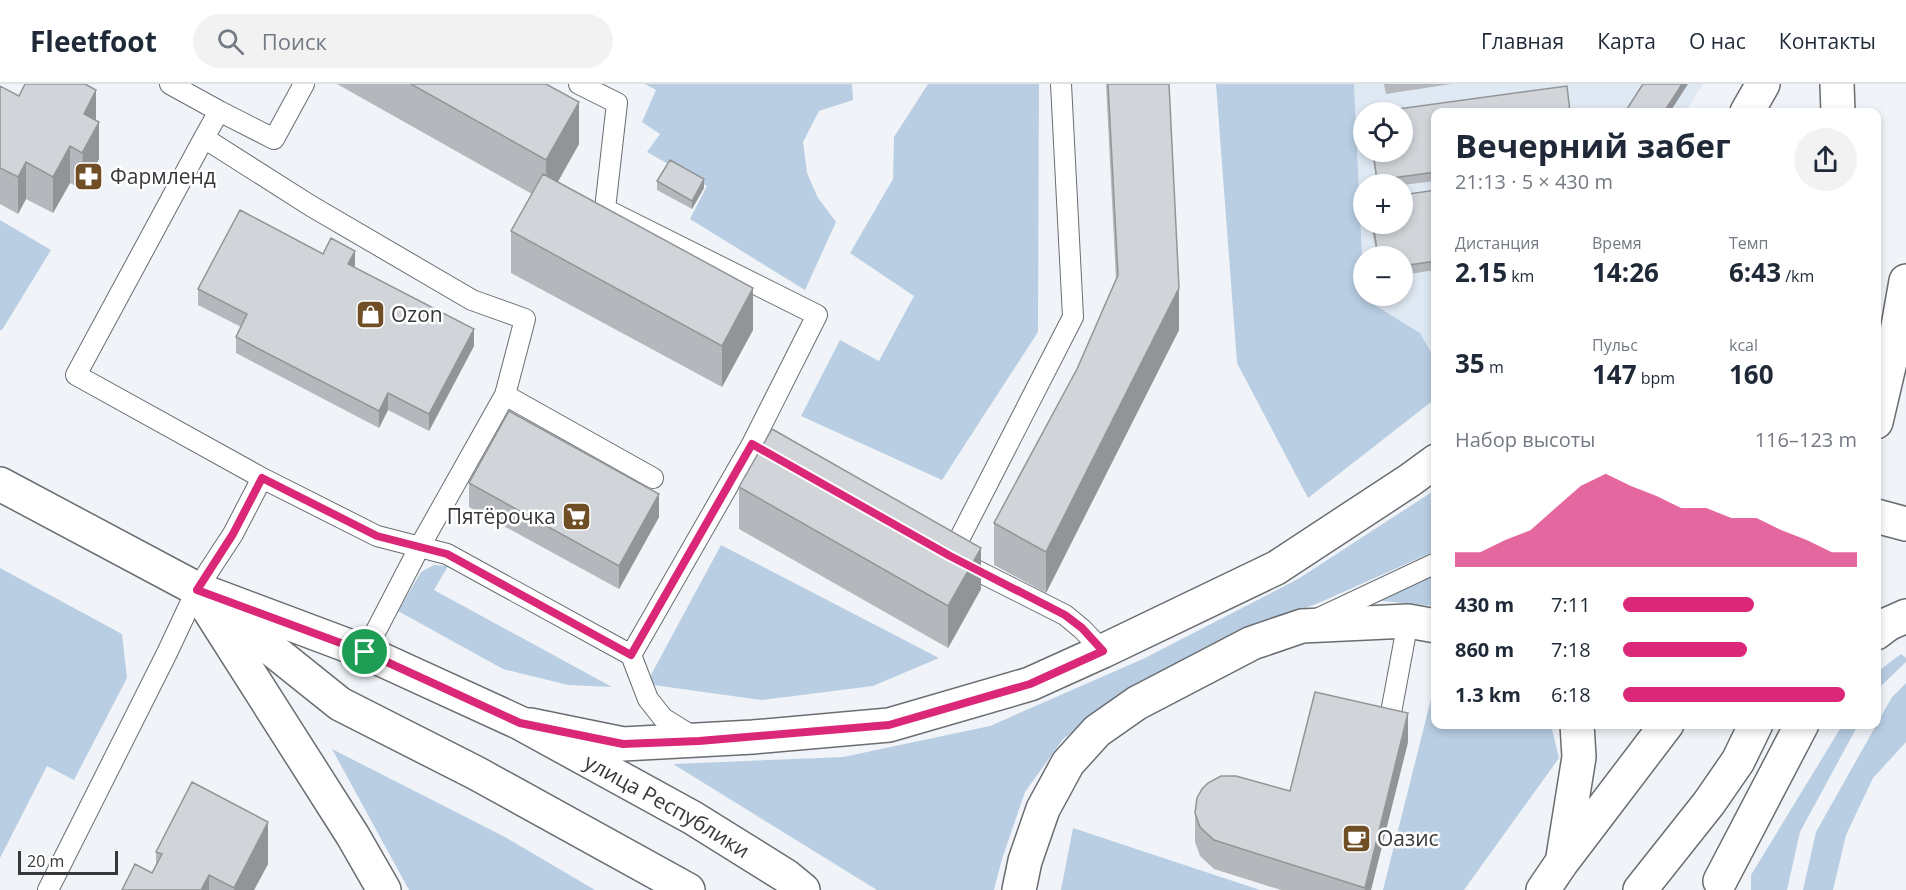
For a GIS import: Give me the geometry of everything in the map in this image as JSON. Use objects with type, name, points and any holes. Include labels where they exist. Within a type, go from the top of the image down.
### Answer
[{"type":"main road","points":[[1749,108],[1763,84]]},
{"type":"main road","points":[[1837,84],[1838,108]]},
{"type":"main road","points":[[1881,402],[1898,332],[1906,281]]},
{"type":"main road","points":[[520,723],[623,744],[699,741],[889,725],[1030,684],[1276,568],[1431,464]]},
{"type":"main road","name":"улица Республики","points":[[0,484],[197,590],[365,652],[520,723],[693,818],[786,876],[804,890]]},
{"type":"main road","points":[[1881,517],[1906,524]]},
{"type":"main road","points":[[197,590],[353,836],[384,890]]},
{"type":"main road","name":"улица Республики","points":[[197,590],[340,704],[476,773],[688,890]]},
{"type":"main road","points":[[1881,629],[1906,616]]},
{"type":"main road","points":[[1019,890],[1025,861],[1043,809],[1068,763],[1097,731],[1137,703],[1252,642],[1302,626],[1422,624]]},
{"type":"main road","points":[[1562,862],[1579,757],[1577,729]]},
{"type":"main road","points":[[1543,890],[1663,729]]},
{"type":"main road","points":[[1640,890],[1709,803],[1738,761],[1754,729]]},
{"type":"main road","points":[[1738,761],[1788,729]]},
{"type":"main road","points":[[1720,885],[1799,729]]},
{"type":"main road","points":[[1709,803],[1720,885]]},
{"type":"lane","points":[[170,84],[274,139],[304,84]]},
{"type":"lane","points":[[579,84],[617,103],[604,209],[817,315],[752,444],[631,655]]},
{"type":"lane","points":[[950,556],[1073,316],[1061,84]]},
{"type":"lane","points":[[219,111],[76,375],[262,478],[377,536],[447,554],[631,655],[648,699],[663,718],[699,741]]},
{"type":"lane","points":[[204,138],[311,206],[472,300],[525,319],[505,395],[419,548],[365,652]]},
{"type":"lane","points":[[505,395],[653,478]]},
{"type":"lane","points":[[752,444],[783,462]]},
{"type":"lane","points":[[48,890],[197,590],[233,534],[262,478]]},
{"type":"lane","points":[[929,545],[1065,615],[1082,628],[1103,651]]},
{"type":"lane","points":[[1302,626],[1431,565]]},
{"type":"lane","points":[[1390,718],[1422,624]]},
{"type":"shaded area","points":[[645,84],[852,84],[853,100],[819,111],[803,142],[807,173],[818,198],[836,222],[805,290],[690,219],[707,186],[647,152],[660,134],[642,122],[656,90]]},
{"type":"shaded area","points":[[928,84],[1039,84],[1038,332],[942,480],[801,416],[840,340],[879,361],[914,296],[850,253],[893,179],[894,137]]},
{"type":"shaded area","points":[[1216,84],[1354,84],[1353,162],[1358,162],[1358,174],[1353,174],[1353,234],[1361,234],[1362,246],[1353,246],[1353,306],[1376,306],[1420,333],[1431,352],[1431,402],[1308,498],[1237,363]]},
{"type":"shaded area","points":[[1354,84],[1703,84],[1688,108],[1431,108],[1431,352],[1420,333],[1376,306],[1413,306],[1413,246],[1362,246],[1361,234],[1413,234],[1413,174],[1358,174],[1358,162],[1413,162],[1413,102],[1355,102]]},
{"type":"shaded area","points":[[0,220],[51,250],[2,330],[0,330]]},
{"type":"shaded area","points":[[1431,493],[1431,553],[1321,602],[1216,643],[1136,687],[1063,739],[1025,792],[994,890],[877,890],[673,764],[843,757],[990,726],[1145,658],[1298,579]]},
{"type":"shaded area","points":[[721,545],[939,658],[873,686],[761,700],[646,684]]},
{"type":"shaded area","points":[[434,565],[448,566],[434,590],[612,687],[568,685],[503,669],[398,611],[421,572]]},
{"type":"shaded area","points":[[0,568],[122,634],[127,678],[74,780],[47,766],[0,858]]},
{"type":"shaded area","points":[[1431,574],[1431,606],[1373,600]]},
{"type":"shaded area","points":[[1901,654],[1906,658],[1906,662],[1881,686],[1881,669]]},
{"type":"shaded area","points":[[1906,683],[1906,742],[1873,778],[1846,835],[1833,890],[1803,890],[1816,832],[1874,729],[1881,729],[1881,717],[1892,697]]},
{"type":"shaded area","points":[[1431,699],[1431,729],[1552,729],[1559,758],[1464,890],[1383,890]]},
{"type":"shaded area","points":[[1840,729],[1856,729],[1800,832],[1787,890],[1751,890],[1751,875]]},
{"type":"shaded area","points":[[332,749],[505,837],[595,890],[409,890]]},
{"type":"shaded area","points":[[1073,828],[1260,890],[1061,890]]},
{"type":"building","points":[[25,84],[85,84],[96,90],[84,114],[99,122],[82,153],[70,146],[53,177],[26,162],[18,177],[0,168],[0,86],[19,96]]},
{"type":"building","points":[[411,84],[546,84],[579,102],[546,160]]},
{"type":"building","points":[[1108,84],[1169,84],[1179,288],[1046,552],[994,523],[1077,369],[1118,275]]},
{"type":"building","points":[[1643,84],[1682,84],[1667,108],[1628,108]]},
{"type":"building","points":[[1567,86],[1570,108],[1431,108],[1431,173],[1413,175],[1376,174],[1374,162],[1413,162],[1413,107]]},
{"type":"building","points":[[670,160],[704,179],[692,201],[657,181]]},
{"type":"building","points":[[543,174],[753,288],[722,346],[511,231]]},
{"type":"building","points":[[1431,191],[1431,262],[1413,264],[1413,246],[1376,246],[1375,234],[1413,234],[1413,193]]},
{"type":"building","points":[[240,210],[323,254],[331,238],[355,251],[348,264],[474,329],[429,414],[388,393],[379,411],[236,337],[247,314],[198,289]]},
{"type":"building","points":[[509,411],[659,494],[619,566],[469,483]]},
{"type":"building","points":[[772,429],[981,548],[948,606],[739,487]]},
{"type":"building","points":[[1315,692],[1408,713],[1365,888],[1214,840],[1200,827],[1195,813],[1197,798],[1202,789],[1221,776],[1236,776],[1290,791]]},
{"type":"building","points":[[192,782],[268,822],[234,888],[209,875],[201,890],[122,890],[135,864],[152,873],[162,854],[156,852]]},
{"type":"place","name":"Фармленд","points":[[89,176]]},
{"type":"place","name":"Ozon","points":[[370,314]]},
{"type":"place","name":"Пятёрочка","points":[[577,516]]},
{"type":"place","name":"Оазис","points":[[1356,838]]},
{"type":"route","points":[[752,444],[950,556],[1065,615],[1082,628],[1103,651],[1030,684],[889,725],[699,741],[623,744],[520,723],[365,652],[197,590],[233,534],[262,478],[377,536],[447,554],[631,655],[752,444]]}]
